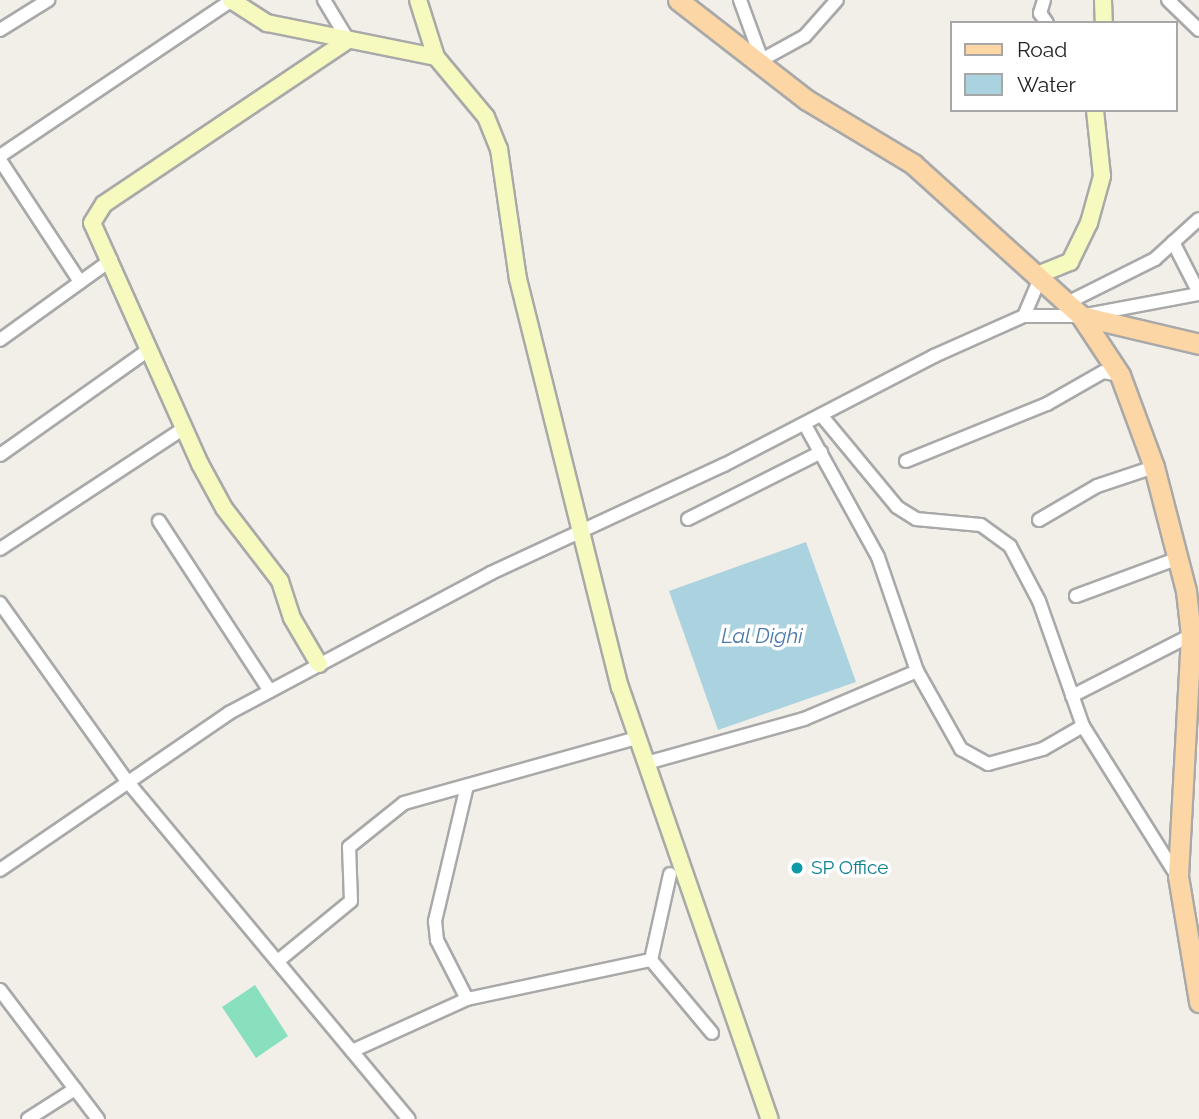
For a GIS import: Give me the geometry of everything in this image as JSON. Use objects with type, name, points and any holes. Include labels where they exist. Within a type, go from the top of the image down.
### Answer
[{"type":"main road","points":[[678,0],[759,62],[913,164],[1081,316],[1120,375],[1154,467],[1195,632],[1178,876],[1199,1002]]},
{"type":"main road","points":[[1081,316],[1199,344]]},
{"type":"street","points":[[0,30],[48,0]]},
{"type":"street","points":[[80,282],[0,158],[231,0],[267,23],[436,57]]},
{"type":"street","points":[[324,0],[348,40]]},
{"type":"street","points":[[418,0],[436,57],[486,117],[499,149],[518,279],[580,533],[637,738],[650,762],[656,795],[770,1119]]},
{"type":"street","points":[[740,0],[759,62],[805,36],[837,0]]},
{"type":"street","points":[[1044,0],[1040,13],[1046,21]]},
{"type":"street","points":[[1103,0],[1104,21]]},
{"type":"street","points":[[1168,0],[1199,30]]},
{"type":"street","points":[[319,664],[292,618],[280,581],[224,509],[147,351],[111,260],[92,223],[104,204],[348,40]]},
{"type":"street","points":[[1024,316],[1037,278],[1070,262],[1089,223],[1102,176],[1096,112]]},
{"type":"street","points":[[1065,304],[1155,259],[1199,219]]},
{"type":"street","points":[[0,870],[127,781],[270,691],[319,664],[1024,316],[1081,316],[1199,293],[1173,242]]},
{"type":"street","points":[[0,340],[111,260]]},
{"type":"street","points":[[0,455],[147,351]]},
{"type":"street","points":[[906,461],[1047,404],[1103,372],[1120,375]]},
{"type":"street","points":[[821,415],[897,507],[916,519],[981,525],[1010,546],[1039,601],[1083,726],[1178,876]]},
{"type":"street","points":[[0,549],[183,429]]},
{"type":"street","points":[[808,430],[878,556],[918,671],[961,749],[988,764],[1043,748],[1083,726]]},
{"type":"street","points":[[688,519],[821,452]]},
{"type":"street","points":[[1039,520],[1097,486],[1154,467]]},
{"type":"street","points":[[159,520],[270,691]]},
{"type":"street","points":[[1076,596],[1176,559]]},
{"type":"street","points":[[0,603],[127,781],[409,1119]]},
{"type":"street","points":[[1072,696],[1195,632]]},
{"type":"street","points":[[650,762],[804,719],[918,671]]},
{"type":"street","points":[[278,961],[351,901],[349,847],[362,832],[404,803],[637,738]]},
{"type":"street","points":[[467,786],[435,921],[437,940],[467,999]]},
{"type":"street","points":[[651,960],[670,874]]},
{"type":"street","points":[[352,1051],[467,999],[651,960]]},
{"type":"street","points":[[651,960],[712,1033]]},
{"type":"street","points":[[0,990],[98,1119]]},
{"type":"street","points":[[28,1119],[75,1088]]},
{"type":"green space","points":[[255,985],[288,1036],[256,1058],[222,1007]]},
{"type":"water","name":"Lal Dighi","points":[[806,542],[856,682],[718,730],[669,591]]},
{"type":"place","name":"SP Office","points":[[797,868]]}]
